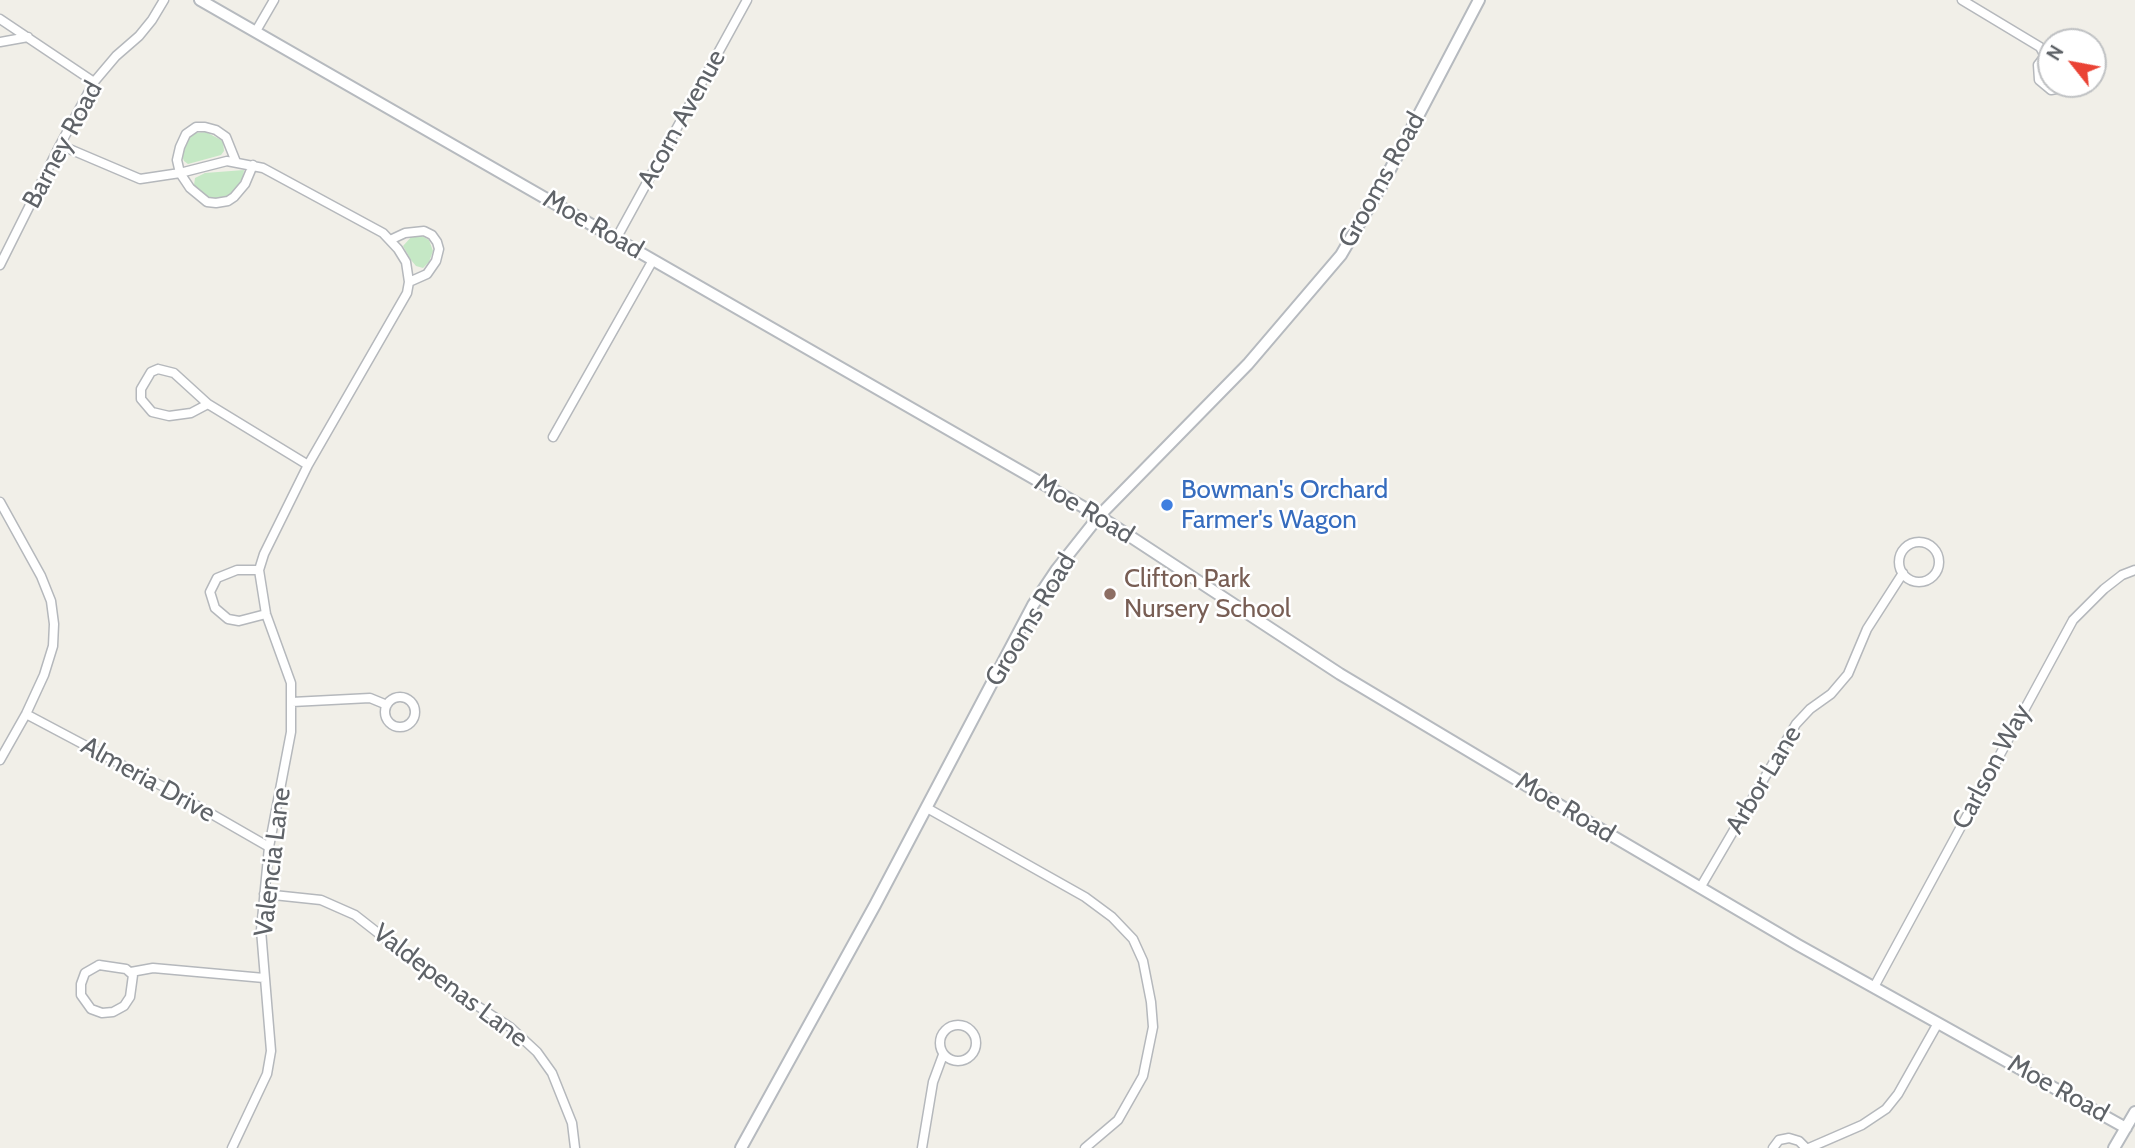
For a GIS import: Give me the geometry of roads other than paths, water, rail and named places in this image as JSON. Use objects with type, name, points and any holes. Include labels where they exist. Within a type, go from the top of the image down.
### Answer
[{"type":"street","name":"Barney Road","points":[[0,265],[94,82],[116,56],[139,36],[164,0]]},
{"type":"street","name":"Moe Road","points":[[200,0],[1099,516],[1340,674],[1700,888],[2126,1128],[2135,1112]]},
{"type":"street","points":[[256,31],[274,0]]},
{"type":"street","name":"Acorn Avenue","points":[[616,239],[747,0]]},
{"type":"street","name":"Grooms Road","points":[[741,1148],[927,808],[1033,605],[1057,569],[1099,516],[1248,364],[1341,255],[1383,183],[1479,0]]},
{"type":"street","points":[[1965,1],[2037,45]]},
{"type":"street","points":[[0,19],[94,82]]},
{"type":"street","points":[[0,42],[28,37]]},
{"type":"street","points":[[236,162],[226,137],[216,130],[196,127],[186,134],[177,160],[180,173],[198,196],[207,202],[221,203],[234,197],[245,184],[253,165]]},
{"type":"street","points":[[60,145],[140,179],[180,173],[227,161],[263,168],[383,233],[406,262],[409,282],[407,293],[308,465],[264,554],[259,570],[237,570],[217,578],[210,592],[215,608],[228,619],[239,621],[266,614]]},
{"type":"street","points":[[390,240],[405,233],[424,230],[437,242],[439,249],[436,261],[427,274],[409,282]]},
{"type":"street","points":[[553,437],[653,260]]},
{"type":"street","points":[[208,404],[191,413],[159,415],[146,407],[141,399],[141,389],[150,372],[163,369],[181,377],[208,404],[308,465]]},
{"type":"street","points":[[0,502],[41,576],[51,601],[53,646],[44,675],[26,714],[0,760]]},
{"type":"street","name":"Arbor Lane","points":[[1700,888],[1796,724],[1810,709],[1831,694],[1848,674],[1867,629],[1903,573],[1900,557],[1906,547],[1923,542],[1937,552],[1939,563],[1931,578],[1916,582],[1903,573]]},
{"type":"street","name":"Valencia Lane","points":[[232,1148],[267,1074],[272,1040],[261,930],[269,847],[291,732],[292,702],[287,667],[266,614],[259,570]]},
{"type":"street","name":"Carlson Way","points":[[1874,987],[2068,628],[2084,606],[2122,575],[2135,570]]},
{"type":"street","points":[[292,702],[370,698],[387,705]]},
{"type":"street","name":"Almeria Drive","points":[[26,714],[175,793],[269,847]]},
{"type":"street","points":[[927,808],[1085,897],[1112,917],[1133,939],[1143,961],[1152,1002],[1153,1027],[1143,1076],[1118,1120],[1085,1148]]},
{"type":"street","name":"Valdepenas Lane","points":[[264,894],[321,900],[355,915],[442,983],[510,1027],[537,1052],[552,1073],[572,1123],[575,1148]]},
{"type":"street","points":[[131,972],[133,978],[130,997],[119,1010],[102,1013],[92,1009],[84,1000],[80,984],[85,973],[93,967],[105,965],[131,972],[153,968],[264,978]]},
{"type":"street","points":[[1773,1148],[1779,1140],[1789,1138],[1800,1140],[1808,1148],[1862,1125],[1886,1109],[1898,1094],[1938,1023]]},
{"type":"street","points":[[922,1148],[933,1082],[943,1055],[940,1038],[947,1028],[958,1024],[973,1032],[976,1049],[969,1058],[953,1061],[943,1055]]},
{"type":"street","points":[[2114,1148],[2126,1128]]},
{"type":"place","name":"Bowman's Orchard Farmer's Wagon","points":[[1167,505]]},
{"type":"place","name":"Clifton Park Nursery School","points":[[1110,594]]}]
